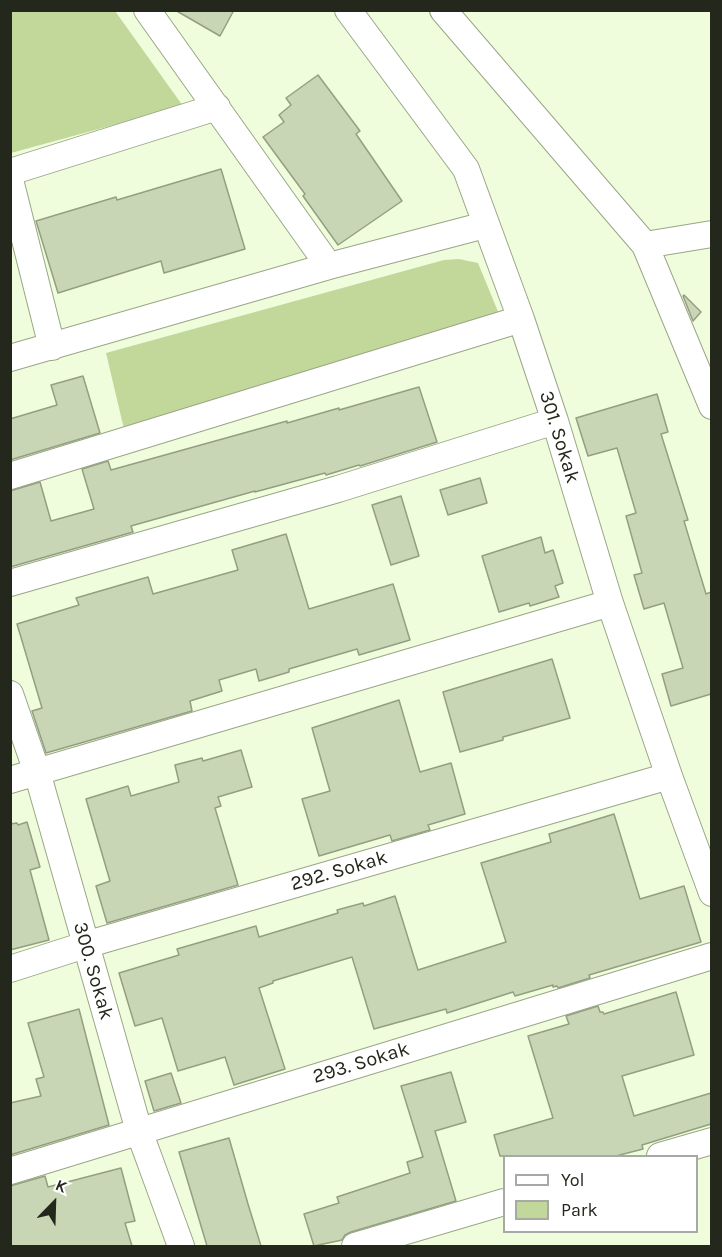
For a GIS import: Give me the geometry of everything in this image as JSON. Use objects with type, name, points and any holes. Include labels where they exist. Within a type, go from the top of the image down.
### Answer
[{"type":"street","points":[[147,10],[329,266]]},
{"type":"street","name":"301. Sokak","points":[[348,10],[466,169],[555,421],[610,603],[711,893]]},
{"type":"street","points":[[443,10],[645,245],[711,406]]},
{"type":"street","points":[[10,172],[217,107]]},
{"type":"street","points":[[10,180],[52,347]]},
{"type":"street","points":[[10,358],[329,266],[485,225]]},
{"type":"street","points":[[645,245],[711,234]]},
{"type":"street","points":[[10,476],[520,319]]},
{"type":"street","points":[[10,584],[338,489],[555,421]]},
{"type":"street","points":[[10,780],[610,603]]},
{"type":"street","name":"300. Sokak","points":[[10,694],[37,772],[139,1131],[181,1246]]},
{"type":"street","name":"292. Sokak","points":[[10,969],[85,945],[669,776]]},
{"type":"street","name":"293. Sokak","points":[[10,1171],[711,957]]},
{"type":"street","points":[[663,1155],[711,1141]]},
{"type":"street","points":[[355,1246],[503,1202]]},
{"type":"green space","points":[[11,11],[115,11],[183,106],[11,153]]},
{"type":"green space","points":[[459,259],[478,263],[499,314],[124,429],[106,353],[444,260]]},
{"type":"building","points":[[175,10],[234,10],[220,36]]},
{"type":"building","points":[[318,75],[360,131],[356,134],[402,201],[338,245],[303,196],[305,194],[263,137],[284,122],[279,115],[291,105],[286,98]]},
{"type":"building","points":[[221,169],[245,249],[164,273],[161,261],[58,293],[36,221]]},
{"type":"building","points":[[683,296],[701,312],[693,321]]},
{"type":"building","points":[[83,376],[100,433],[10,460],[10,419],[57,405],[51,385]]},
{"type":"building","points":[[419,387],[437,442],[360,466],[255,491],[131,526],[133,532],[10,567],[10,491],[40,482],[51,521],[94,509],[82,469],[108,461],[111,470]]},
{"type":"building","points":[[657,394],[668,432],[661,434],[688,520],[684,521],[706,594],[711,592],[711,694],[671,706],[662,674],[683,668],[664,603],[644,609],[634,575],[642,573],[626,516],[636,513],[617,448],[588,456],[576,418]]},
{"type":"building","points":[[480,478],[487,503],[448,515],[440,490]]},
{"type":"building","points":[[401,496],[419,556],[391,565],[372,505]]},
{"type":"building","points":[[286,534],[309,609],[393,584],[410,640],[359,655],[357,649],[289,669],[289,672],[259,681],[256,669],[219,680],[222,691],[190,701],[192,711],[46,753],[32,711],[42,708],[17,624],[79,605],[76,598],[148,577],[153,594],[238,570],[232,550]]},
{"type":"building","points":[[541,537],[545,553],[553,550],[563,583],[555,586],[559,597],[499,612],[482,556]]},
{"type":"building","points":[[552,659],[570,718],[460,752],[443,692]]},
{"type":"building","points":[[399,700],[420,772],[451,763],[465,814],[428,825],[430,830],[392,841],[390,835],[319,856],[302,799],[330,791],[312,728]]},
{"type":"building","points":[[241,750],[252,787],[218,797],[221,806],[215,808],[238,885],[107,923],[96,886],[110,881],[86,799],[128,786],[131,796],[179,782],[175,765],[202,758],[203,761]]},
{"type":"building","points":[[614,814],[640,899],[684,886],[701,942],[589,975],[590,978],[558,988],[553,985],[515,996],[513,992],[447,1013],[446,1009],[374,1029],[352,957],[273,981],[259,988],[285,1069],[234,1085],[225,1057],[178,1071],[162,1018],[135,1026],[119,973],[179,955],[177,949],[256,926],[259,937],[338,913],[337,910],[363,903],[364,906],[395,896],[418,970],[506,942],[481,863],[551,842],[549,834]]},
{"type":"building","points":[[27,822],[40,867],[30,870],[49,940],[10,950],[10,824],[17,823],[18,825]]},
{"type":"building","points":[[676,992],[694,1055],[622,1076],[634,1116],[711,1093],[711,1124],[642,1145],[643,1149],[620,1155],[500,1156],[494,1135],[553,1118],[528,1036],[569,1024],[566,1016],[598,1006],[600,1012],[604,1014]]},
{"type":"building","points":[[79,1009],[109,1125],[10,1155],[10,1103],[41,1096],[36,1079],[44,1077],[28,1023]]},
{"type":"building","points":[[451,1072],[466,1122],[435,1131],[456,1201],[351,1232],[342,1240],[314,1246],[304,1214],[339,1203],[337,1197],[410,1173],[407,1162],[423,1157],[401,1086]]},
{"type":"building","points":[[171,1073],[181,1103],[154,1111],[145,1081]]},
{"type":"building","points":[[229,1138],[261,1246],[207,1246],[179,1152]]},
{"type":"building","points":[[121,1168],[135,1221],[125,1223],[132,1246],[10,1246],[10,1186],[45,1176],[48,1187]]}]
